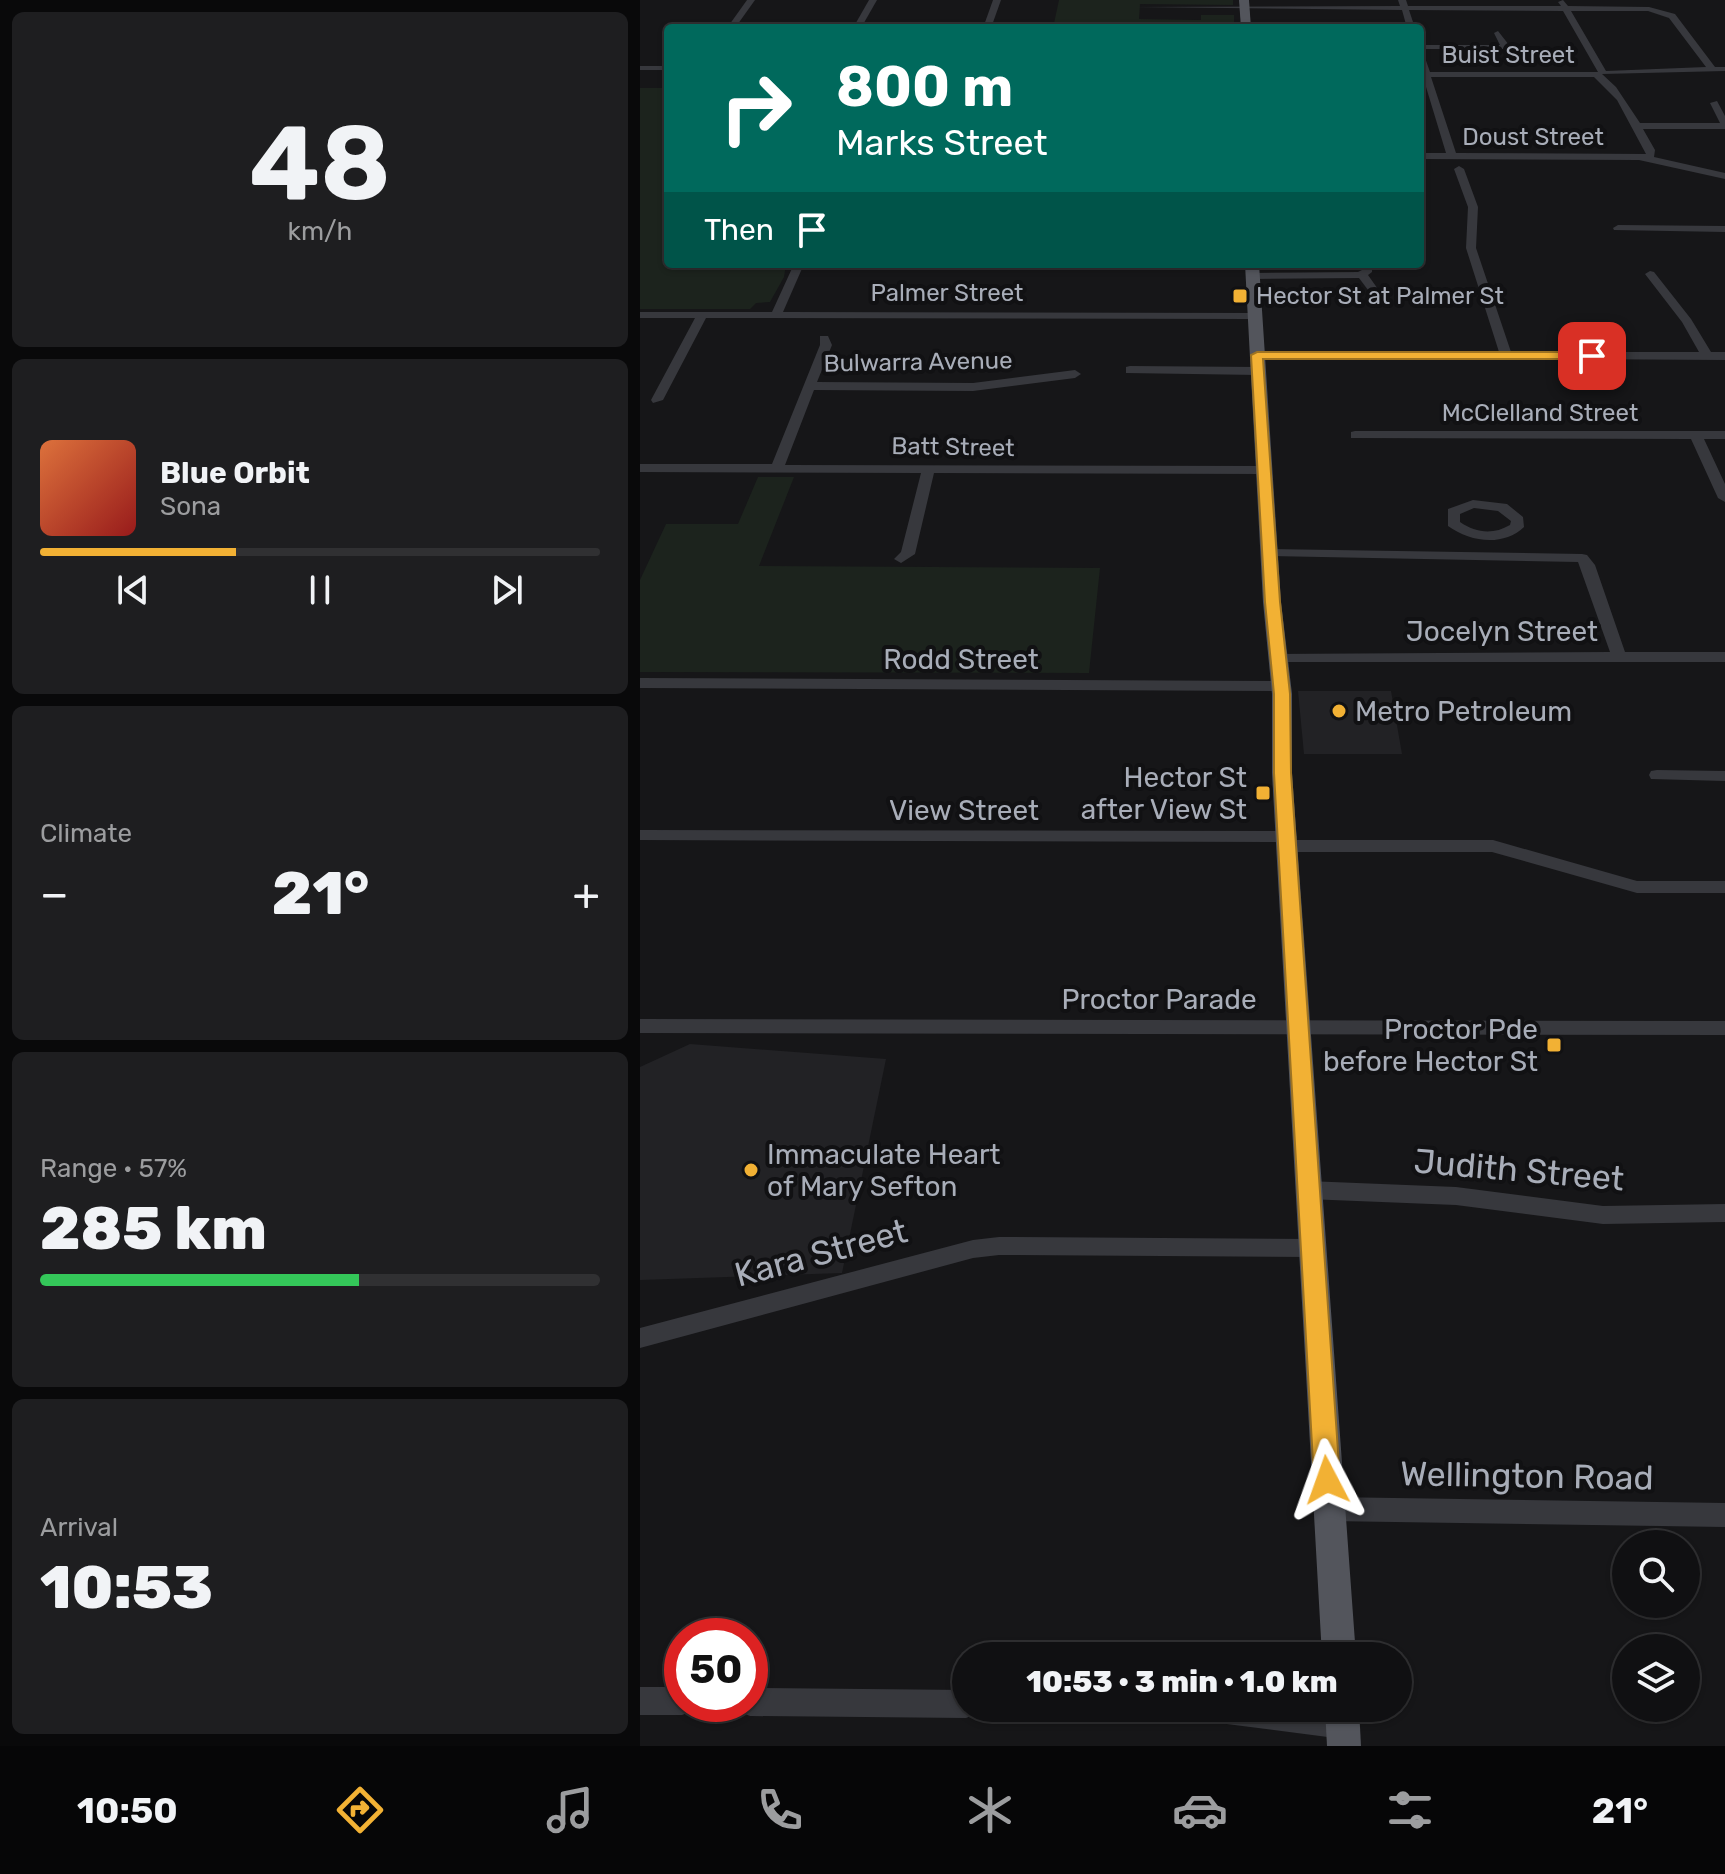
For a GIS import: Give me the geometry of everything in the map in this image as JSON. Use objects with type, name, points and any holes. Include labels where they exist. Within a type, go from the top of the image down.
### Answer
[{"type":"main road","points":[[1244,4],[1246,24]]},
{"type":"main road","points":[[1252,270],[1269,553],[1281,686],[1282,773],[1289,841],[1307,1190],[1337,1642]]},
{"type":"street","points":[[734,24],[751,0]]},
{"type":"street","points":[[859,24],[873,0]]},
{"type":"street","points":[[988,24],[997,0]]},
{"type":"street","points":[[1402,0],[1410,24]]},
{"type":"street","points":[[1560,0],[1602,75],[1650,150],[1651,155],[1646,158]]},
{"type":"street","points":[[1138,7],[1244,4],[1662,12],[1672,16],[1712,69]]},
{"type":"street","points":[[1424,47],[1502,47],[1505,45],[1498,33]]},
{"type":"street","points":[[640,68],[664,68]]},
{"type":"street","name":"Buist Street","points":[[1424,74],[1602,75],[1725,69]]},
{"type":"street","points":[[1424,77],[1452,157]]},
{"type":"street","points":[[1636,126],[1725,125],[1714,103]]},
{"type":"street","name":"Doust Street","points":[[1424,156],[1646,158],[1725,176]]},
{"type":"street","points":[[1459,169],[1473,207],[1471,248],[1506,356]]},
{"type":"street","points":[[1618,228],[1725,229]]},
{"type":"street","points":[[776,315],[797,268]]},
{"type":"street","points":[[1252,270],[1365,269],[1375,292]]},
{"type":"street","points":[[1650,274],[1687,321],[1707,356]]},
{"type":"street","name":"Palmer Street","points":[[640,315],[1254,316]]},
{"type":"street","points":[[657,400],[702,315]]},
{"type":"street","points":[[777,468],[826,345],[824,338]]},
{"type":"street","points":[[1130,370],[1506,356],[1725,356]]},
{"type":"street","name":"Bulwarra Avenue","points":[[809,386],[973,387],[1075,374]]},
{"type":"street","points":[[1695,434],[1725,498]]},
{"type":"street","name":"McClelland Street","points":[[1355,435],[1725,435]]},
{"type":"street","name":"Batt Street","points":[[640,468],[1265,470]]},
{"type":"street","points":[[901,559],[908,554],[915,534],[929,468]]},
{"type":"street","points":[[1487,555],[1491,547],[1489,536]]},
{"type":"street","points":[[1269,553],[1467,558],[1487,555],[1573,556],[1585,560],[1619,657]]},
{"type":"street","name":"Jocelyn Street","points":[[1278,657],[1725,657]]},
{"type":"street","name":"Rodd Street","points":[[640,683],[1281,686]]},
{"type":"street","points":[[1657,775],[1725,776]]},
{"type":"street","name":"View Street","points":[[640,835],[1493,846],[1637,887],[1725,887]]},
{"type":"street","name":"Proctor Parade","points":[[640,1026],[1725,1028]]},
{"type":"street","name":"Judith Street","points":[[1307,1190],[1456,1196],[1603,1215],[1725,1213]]},
{"type":"street","name":"Kara Street","points":[[640,1338],[973,1249],[999,1246],[1311,1248]]},
{"type":"street","name":"Wellington Road","points":[[1329,1509],[1725,1515]]},
{"type":"street","points":[[640,1701],[664,1701]]},
{"type":"street","points":[[768,1702],[952,1704]]},
{"type":"street","points":[[1314,1722],[1343,1726]]},
{"type":"shaded area","points":[[1059,0],[1233,0],[1233,5],[1140,4],[1139,19],[1201,20],[1201,15],[1234,15],[1234,24],[1054,24]]},
{"type":"shaded area","points":[[640,88],[664,88],[664,268],[785,268],[784,277],[770,302],[756,303],[750,309],[640,309]]},
{"type":"shaded area","points":[[758,477],[794,477],[759,566],[1100,568],[1089,673],[640,672],[640,580],[666,524],[738,524]]},
{"type":"shaded area","points":[[1298,691],[1391,691],[1402,754],[1304,754]]},
{"type":"shaded area","name":"Immaculate Heart of Mary Sefton","points":[[690,1044],[886,1059],[842,1273],[640,1280],[640,1067]]},
{"type":"place","name":"Hector St at Palmer St","points":[[1240,296]]},
{"type":"place","name":"Metro Petroleum","points":[[1339,711]]},
{"type":"place","name":"Hector St after View St","points":[[1263,793]]},
{"type":"place","name":"Proctor Pde before Hector St","points":[[1554,1045]]},
{"type":"place","name":"Immaculate Heart of Mary Sefton","points":[[751,1170]]},
{"type":"route","points":[[1327,1480],[1282,773],[1282,694],[1272,602],[1257,355],[1592,356]]}]
